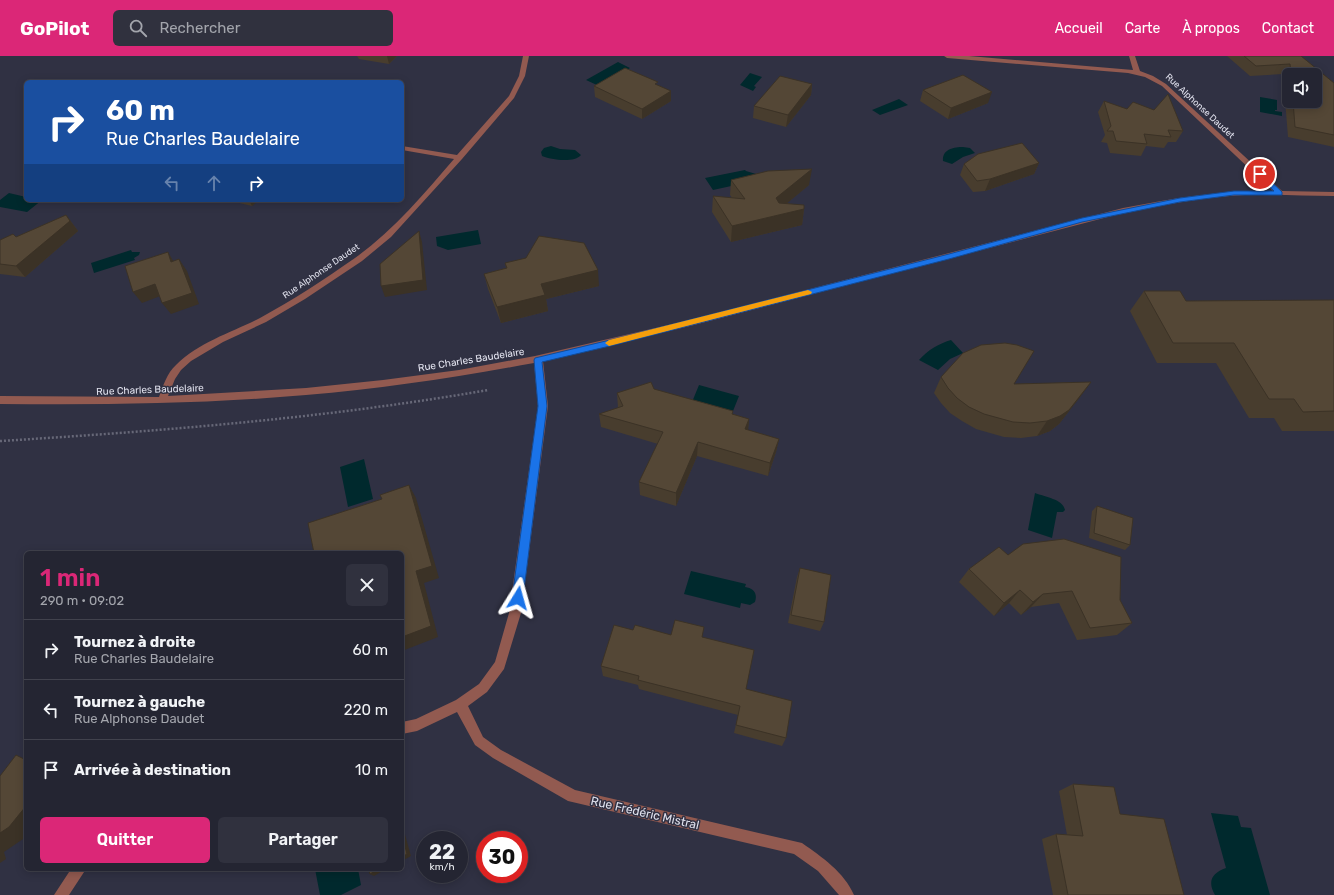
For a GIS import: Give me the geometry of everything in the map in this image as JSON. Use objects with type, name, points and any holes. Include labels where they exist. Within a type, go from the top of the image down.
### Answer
[{"type":"street","name":"Rue Alphonse Daudet","points":[[162,400],[171,378],[178,368],[188,359],[215,343],[250,327],[283,309],[359,259],[400,223],[460,158],[512,97],[522,76],[526,56]]},
{"type":"street","name":"Rue Alphonse Daudet","points":[[947,56],[1137,72],[1155,78],[1280,193]]},
{"type":"street","points":[[1132,56],[1137,72]]},
{"type":"street","points":[[404,148],[460,158]]},
{"type":"street","name":"Rue Charles Baudelaire","points":[[0,400],[82,402],[267,395],[471,372],[538,360],[610,343],[949,256],[1082,220],[1180,200],[1234,193],[1334,194]]},
{"type":"street","points":[[404,728],[417,725],[460,704],[482,688],[500,665],[515,613],[543,406],[538,360]]},
{"type":"street","name":"Rue Frédéric Mistral","points":[[460,704],[480,741],[496,754],[573,796],[797,848],[823,866],[846,891],[847,895]]},
{"type":"street","points":[[61,895],[79,871]]},
{"type":"shaded area","points":[[618,62],[630,68],[599,86],[586,80]]},
{"type":"shaded area","points":[[750,73],[762,77],[754,86],[756,87],[753,91],[740,85]]},
{"type":"shaded area","points":[[1260,97],[1277,100],[1277,110],[1275,111],[1282,112],[1282,116],[1260,112]]},
{"type":"shaded area","points":[[899,99],[908,105],[880,115],[872,110]]},
{"type":"shaded area","points":[[551,146],[560,149],[575,150],[581,155],[578,158],[568,160],[557,160],[542,156],[541,152],[544,148]]},
{"type":"shaded area","points":[[952,148],[970,148],[975,153],[963,157],[952,164],[943,161],[944,154],[947,151]]},
{"type":"shaded area","points":[[745,170],[756,174],[754,181],[713,190],[705,178]]},
{"type":"shaded area","points":[[9,193],[24,197],[24,202],[40,202],[27,212],[0,207],[0,200]]},
{"type":"shaded area","points":[[478,230],[481,244],[448,250],[437,246],[436,237]]},
{"type":"shaded area","points":[[131,250],[132,252],[140,252],[139,255],[134,258],[135,260],[94,273],[91,263]]},
{"type":"shaded area","points":[[951,340],[963,353],[950,359],[938,370],[919,360],[926,353],[942,343]]},
{"type":"shaded area","points":[[699,385],[739,396],[733,411],[692,402]]},
{"type":"shaded area","points":[[364,459],[373,499],[348,507],[340,467]]},
{"type":"shaded area","points":[[1035,493],[1057,501],[1064,506],[1065,510],[1063,512],[1057,512],[1052,538],[1028,530]]},
{"type":"shaded area","points":[[691,571],[746,584],[745,587],[750,588],[756,596],[755,602],[750,605],[741,603],[740,608],[684,594]]},
{"type":"shaded area","points":[[1211,813],[1238,816],[1241,827],[1251,828],[1270,895],[1215,895],[1211,886],[1212,878],[1217,872],[1226,868]]},
{"type":"shaded area","points":[[315,871],[358,871],[361,885],[341,895],[320,895]]},
{"type":"building","points":[[1244,56],[1301,56],[1316,68],[1290,68],[1290,64],[1256,66]]},
{"type":"building","points":[[625,68],[658,82],[655,84],[671,91],[642,109],[594,86]]},
{"type":"building","points":[[1322,73],[1334,83],[1334,135],[1295,127],[1294,108],[1322,108]]},
{"type":"building","points":[[963,75],[992,92],[951,108],[923,90]]},
{"type":"building","points":[[780,76],[812,84],[788,115],[754,106]]},
{"type":"building","points":[[1168,94],[1183,131],[1168,130],[1171,137],[1144,134],[1147,144],[1116,141],[1113,131],[1107,131],[1111,126],[1104,101],[1127,109],[1133,102],[1154,110]]},
{"type":"building","points":[[1022,143],[1039,163],[990,179],[977,181],[964,164],[978,154]]},
{"type":"building","points":[[812,169],[776,198],[779,203],[804,205],[804,209],[732,226],[713,196],[745,199],[731,180],[768,171]]},
{"type":"building","points":[[66,215],[70,221],[16,266],[0,264],[0,240],[13,234],[16,237]]},
{"type":"building","points":[[419,231],[423,280],[381,286],[380,264]]},
{"type":"building","points":[[539,236],[584,243],[598,270],[541,284],[545,295],[497,307],[484,274],[507,268],[505,263],[526,258]]},
{"type":"building","points":[[168,252],[171,262],[179,259],[192,293],[162,303],[155,284],[133,292],[125,266]]},
{"type":"building","points":[[1144,291],[1180,291],[1186,301],[1334,300],[1334,411],[1303,412],[1294,399],[1269,399],[1234,343],[1173,343]]},
{"type":"building","points":[[1005,343],[1017,345],[1034,351],[1014,384],[1091,382],[1069,410],[1060,416],[1047,421],[1030,423],[1013,422],[984,414],[969,407],[957,398],[941,377],[963,353],[981,345]]},
{"type":"building","points":[[651,382],[654,389],[733,411],[732,414],[749,419],[745,429],[779,439],[770,463],[698,442],[676,493],[639,482],[663,432],[599,414],[623,406],[617,393]]},
{"type":"building","points":[[409,485],[432,566],[416,571],[431,626],[404,636],[404,551],[314,551],[308,523],[382,499],[380,495]]},
{"type":"building","points":[[1097,506],[1133,518],[1130,545],[1094,533]]},
{"type":"building","points":[[1064,539],[1121,557],[1120,600],[1132,623],[1090,628],[1072,591],[1043,594],[1033,602],[1020,590],[1004,603],[969,569],[999,547],[1008,555],[1023,544]]},
{"type":"building","points":[[800,568],[831,575],[824,622],[791,615]]},
{"type":"building","points":[[675,620],[704,627],[702,637],[754,650],[746,689],[792,701],[786,738],[736,725],[740,706],[638,680],[639,676],[601,666],[614,625],[633,630],[635,625],[671,635]]},
{"type":"building","points":[[16,755],[24,759],[24,808],[9,827],[0,833],[0,776]]},
{"type":"building","points":[[1073,784],[1114,787],[1120,814],[1164,819],[1184,895],[1068,895],[1056,834],[1083,836]]},
{"type":"building","points":[[404,843],[407,854],[404,856]]},
{"type":"slow traffic","points":[[609,343],[808,292]]},
{"type":"route","points":[[518,598],[543,406],[538,360],[949,256],[1082,220],[1180,200],[1234,193],[1280,193],[1260,174]]}]
